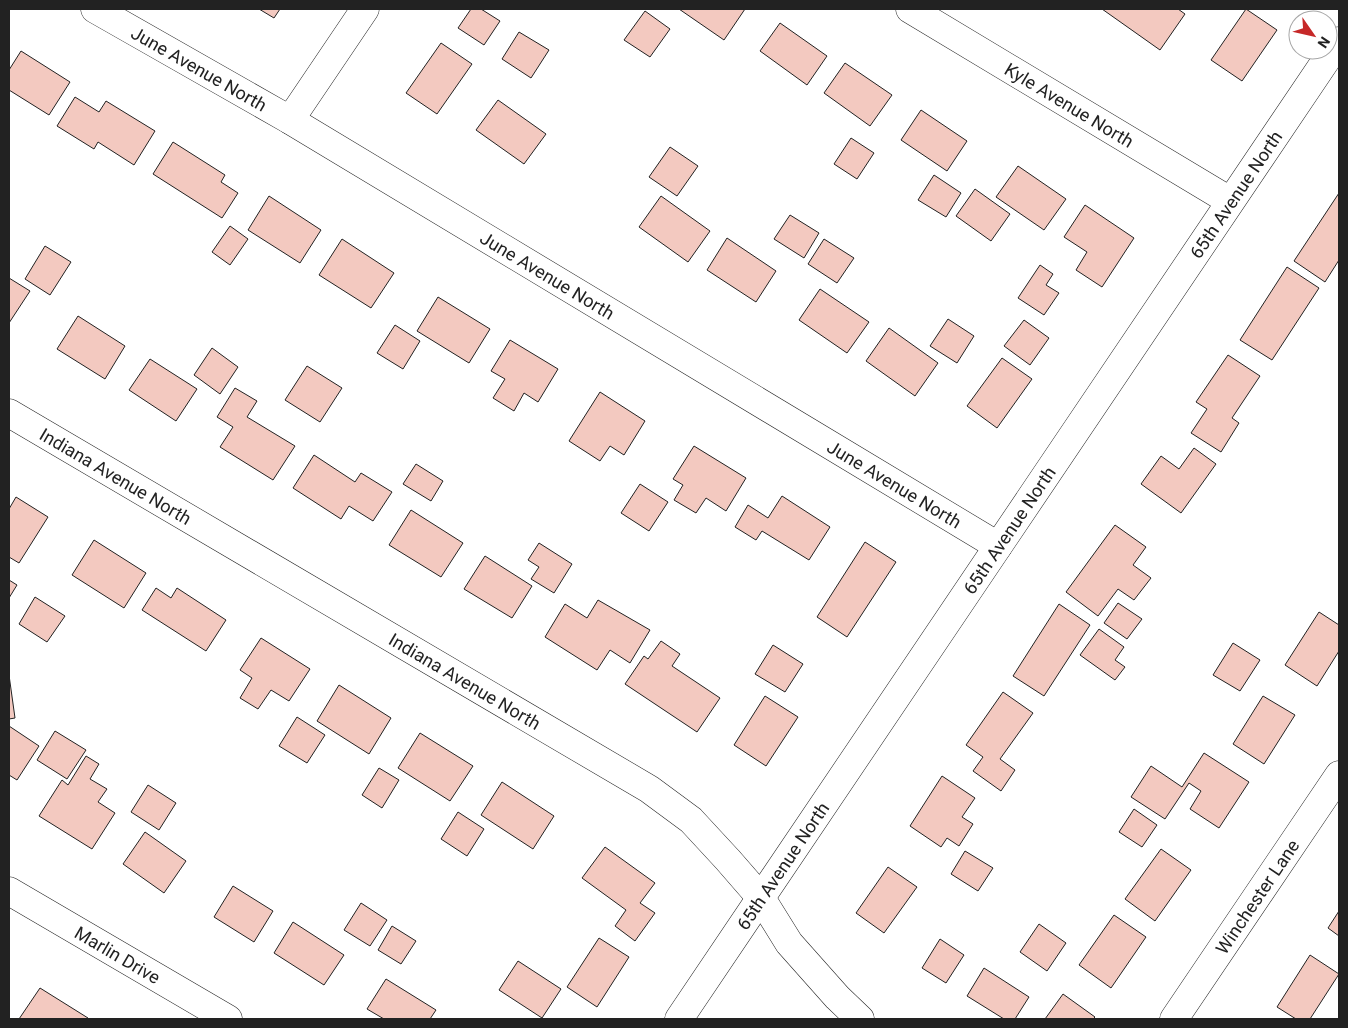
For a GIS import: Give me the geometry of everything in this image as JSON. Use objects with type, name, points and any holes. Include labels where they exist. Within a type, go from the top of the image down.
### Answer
[{"type":"street","name":"June Avenue North","points":[[95,9],[290,120],[998,546]]},
{"type":"street","points":[[290,120],[365,9]]},
{"type":"street","name":"Kyle Avenue North","points":[[910,9],[1230,201]]},
{"type":"street","name":"65th Avenue North","points":[[679,1019],[1339,40]]},
{"type":"street","name":"Indiana Avenue North","points":[[9,413],[649,789],[691,820],[762,898],[789,943],[837,997],[860,1019]]},
{"type":"street","name":"Winchester Lane","points":[[1174,1019],[1339,775]]},
{"type":"street","name":"Marlin Drive","points":[[9,891],[228,1019]]},
{"type":"building","points":[[259,9],[280,9],[274,18]]},
{"type":"building","points":[[471,9],[481,9],[500,21],[484,45],[458,28]]},
{"type":"building","points":[[679,9],[745,9],[724,40]]},
{"type":"building","points":[[1102,9],[1178,9],[1185,14],[1160,50]]},
{"type":"building","points":[[1246,9],[1277,30],[1242,81],[1211,60]]},
{"type":"building","points":[[645,11],[670,29],[650,57],[624,40]]},
{"type":"building","points":[[780,23],[827,56],[807,85],[760,51]]},
{"type":"building","points":[[519,32],[549,50],[531,78],[502,59]]},
{"type":"building","points":[[441,43],[472,64],[437,114],[406,93]]},
{"type":"building","points":[[21,51],[70,82],[49,115],[9,90],[9,70]]},
{"type":"building","points":[[845,63],[892,95],[870,126],[824,93]]},
{"type":"building","points":[[75,97],[99,112],[106,101],[155,131],[134,165],[98,142],[94,149],[57,126]]},
{"type":"building","points":[[498,100],[546,134],[524,164],[476,130]]},
{"type":"building","points":[[921,110],[967,141],[947,171],[901,140]]},
{"type":"building","points":[[851,138],[874,153],[857,179],[834,164]]},
{"type":"building","points":[[173,142],[225,175],[221,182],[238,193],[222,218],[153,174]]},
{"type":"building","points":[[670,147],[698,166],[677,196],[649,177]]},
{"type":"building","points":[[1018,166],[1066,199],[1044,230],[996,197]]},
{"type":"building","points":[[934,175],[961,193],[946,217],[918,200]]},
{"type":"building","points":[[975,189],[1010,214],[991,241],[956,216]]},
{"type":"building","points":[[1339,193],[1339,260],[1325,282],[1294,261]]},
{"type":"building","points":[[269,196],[321,230],[300,263],[248,230]]},
{"type":"building","points":[[661,196],[710,231],[688,262],[639,227]]},
{"type":"building","points":[[1085,205],[1134,238],[1102,287],[1076,270],[1087,252],[1064,237]]},
{"type":"building","points":[[790,215],[819,233],[804,258],[774,239]]},
{"type":"building","points":[[230,226],[248,239],[230,265],[212,252]]},
{"type":"building","points":[[727,238],[776,271],[756,302],[707,270]]},
{"type":"building","points":[[342,239],[394,273],[371,308],[319,275]]},
{"type":"building","points":[[824,239],[854,258],[837,283],[808,264]]},
{"type":"building","points":[[45,246],[71,262],[50,295],[25,279]]},
{"type":"building","points":[[1040,265],[1053,274],[1046,285],[1059,293],[1044,315],[1018,298]]},
{"type":"building","points":[[1287,267],[1319,288],[1272,360],[1240,340]]},
{"type":"building","points":[[9,278],[30,291],[9,323]]},
{"type":"building","points":[[820,289],[869,322],[847,353],[799,320]]},
{"type":"building","points":[[438,297],[490,329],[469,363],[417,331]]},
{"type":"building","points":[[78,316],[125,346],[105,379],[57,349]]},
{"type":"building","points":[[948,319],[974,336],[957,363],[930,346]]},
{"type":"building","points":[[1024,320],[1049,338],[1030,365],[1004,346]]},
{"type":"building","points":[[395,325],[420,341],[403,369],[377,353]]},
{"type":"building","points":[[889,328],[938,363],[915,396],[866,361]]},
{"type":"building","points":[[510,340],[558,369],[538,402],[524,393],[514,411],[493,398],[505,379],[491,371]]},
{"type":"building","points":[[212,348],[238,367],[220,394],[194,375]]},
{"type":"building","points":[[1228,355],[1260,376],[1232,418],[1239,423],[1221,452],[1191,433],[1207,409],[1196,402]]},
{"type":"building","points":[[1002,358],[1032,379],[997,428],[967,406]]},
{"type":"building","points":[[150,359],[197,389],[176,421],[129,390]]},
{"type":"building","points":[[307,366],[342,388],[320,422],[285,400]]},
{"type":"building","points":[[235,388],[257,401],[247,417],[295,446],[273,480],[220,447],[233,427],[217,417]]},
{"type":"building","points":[[600,392],[645,421],[624,455],[610,446],[600,461],[569,441]]},
{"type":"building","points":[[694,446],[746,478],[726,511],[706,498],[696,513],[674,500],[683,485],[673,479]]},
{"type":"building","points":[[1194,448],[1216,464],[1181,513],[1141,484],[1161,456],[1179,469]]},
{"type":"building","points":[[314,455],[355,482],[361,473],[392,492],[373,521],[349,506],[341,519],[293,488]]},
{"type":"building","points":[[416,464],[443,481],[431,501],[403,484]]},
{"type":"building","points":[[640,484],[668,502],[649,531],[621,513]]},
{"type":"building","points":[[782,496],[830,527],[809,560],[762,531],[756,540],[735,527],[748,505],[768,518]]},
{"type":"building","points":[[16,497],[48,517],[19,563],[9,557],[9,509]]},
{"type":"building","points":[[411,510],[463,543],[441,577],[389,545]]},
{"type":"building","points":[[1115,525],[1146,547],[1133,565],[1151,578],[1134,600],[1118,589],[1098,616],[1066,592]]},
{"type":"building","points":[[94,540],[146,573],[124,608],[72,575]]},
{"type":"building","points":[[865,542],[896,562],[847,637],[817,617]]},
{"type":"building","points":[[539,543],[572,564],[554,593],[531,579],[539,567],[528,560]]},
{"type":"building","points":[[485,556],[532,586],[512,618],[464,589]]},
{"type":"building","points":[[9,580],[17,585],[9,598]]},
{"type":"building","points":[[156,588],[171,598],[177,588],[226,620],[206,651],[142,610]]},
{"type":"building","points":[[35,597],[65,616],[47,642],[19,624]]},
{"type":"building","points":[[598,600],[650,630],[630,663],[610,650],[597,670],[545,637],[565,604],[587,618]]},
{"type":"building","points":[[1118,603],[1142,619],[1127,639],[1104,623]]},
{"type":"building","points":[[1059,604],[1090,625],[1044,696],[1013,676]]},
{"type":"building","points":[[1319,612],[1339,625],[1339,651],[1317,686],[1285,665]]},
{"type":"building","points":[[1099,629],[1124,647],[1115,660],[1125,667],[1115,680],[1080,655]]},
{"type":"building","points":[[261,638],[310,669],[289,701],[271,690],[258,709],[240,698],[252,678],[240,670]]},
{"type":"building","points":[[661,641],[680,654],[672,666],[720,698],[697,732],[625,684],[644,656],[648,659]]},
{"type":"building","points":[[1233,643],[1260,660],[1240,691],[1213,675]]},
{"type":"building","points":[[773,645],[803,664],[785,692],[755,674]]},
{"type":"building","points":[[9,675],[15,718],[9,719]]},
{"type":"building","points":[[339,685],[391,718],[369,754],[317,721]]},
{"type":"building","points":[[1003,692],[1033,713],[1000,759],[1015,770],[1001,791],[973,771],[983,757],[966,745]]},
{"type":"building","points":[[765,696],[798,717],[766,766],[734,745]]},
{"type":"building","points":[[1263,696],[1295,715],[1264,764],[1233,744]]},
{"type":"building","points":[[297,717],[325,735],[307,763],[279,746]]},
{"type":"building","points":[[9,726],[39,746],[17,780],[9,775]]},
{"type":"building","points":[[55,731],[86,750],[67,779],[37,760]]},
{"type":"building","points":[[420,733],[473,766],[450,801],[398,768]]},
{"type":"building","points":[[1204,753],[1249,782],[1219,828],[1190,809],[1201,791],[1189,783],[1165,819],[1131,797],[1151,766],[1182,787]]},
{"type":"building","points":[[86,756],[99,764],[90,779],[107,789],[98,802],[115,813],[92,849],[39,816],[62,780],[68,785]]},
{"type":"building","points":[[379,768],[399,780],[382,808],[362,795]]},
{"type":"building","points":[[942,776],[975,798],[962,817],[973,824],[959,846],[947,838],[941,847],[910,826]]},
{"type":"building","points":[[502,782],[554,816],[533,849],[481,815]]},
{"type":"building","points":[[148,785],[176,803],[159,830],[131,812]]},
{"type":"building","points":[[1134,809],[1157,825],[1142,847],[1119,832]]},
{"type":"building","points":[[458,812],[484,829],[467,856],[441,839]]},
{"type":"building","points":[[145,832],[186,861],[164,893],[123,864]]},
{"type":"building","points":[[605,847],[655,883],[640,903],[655,913],[635,941],[615,926],[626,910],[582,878]]},
{"type":"building","points":[[1161,849],[1191,870],[1155,921],[1125,899]]},
{"type":"building","points":[[965,851],[993,868],[978,891],[951,874]]},
{"type":"building","points":[[888,867],[917,887],[884,933],[856,913]]},
{"type":"building","points":[[233,886],[273,911],[254,942],[214,917]]},
{"type":"building","points":[[361,903],[387,920],[370,946],[344,930]]},
{"type":"building","points":[[1339,911],[1339,936],[1328,928]]},
{"type":"building","points":[[1114,915],[1146,937],[1111,988],[1079,965]]},
{"type":"building","points":[[293,922],[344,955],[324,985],[274,953]]},
{"type":"building","points":[[1039,924],[1066,943],[1047,971],[1020,952]]},
{"type":"building","points":[[392,926],[416,941],[401,964],[378,950]]},
{"type":"building","points":[[599,938],[629,957],[597,1007],[567,987]]},
{"type":"building","points":[[940,939],[964,955],[946,983],[922,968]]},
{"type":"building","points":[[1310,955],[1339,974],[1310,1019],[1296,1019],[1277,1007]]},
{"type":"building","points":[[518,961],[561,989],[542,1018],[499,990]]},
{"type":"building","points":[[984,968],[1029,997],[1015,1019],[1004,1019],[967,996]]},
{"type":"building","points":[[386,979],[436,1010],[430,1019],[384,1019],[367,1009]]},
{"type":"building","points":[[40,988],[88,1018],[19,1019]]},
{"type":"building","points":[[1063,994],[1095,1017],[1093,1019],[1045,1019]]}]
